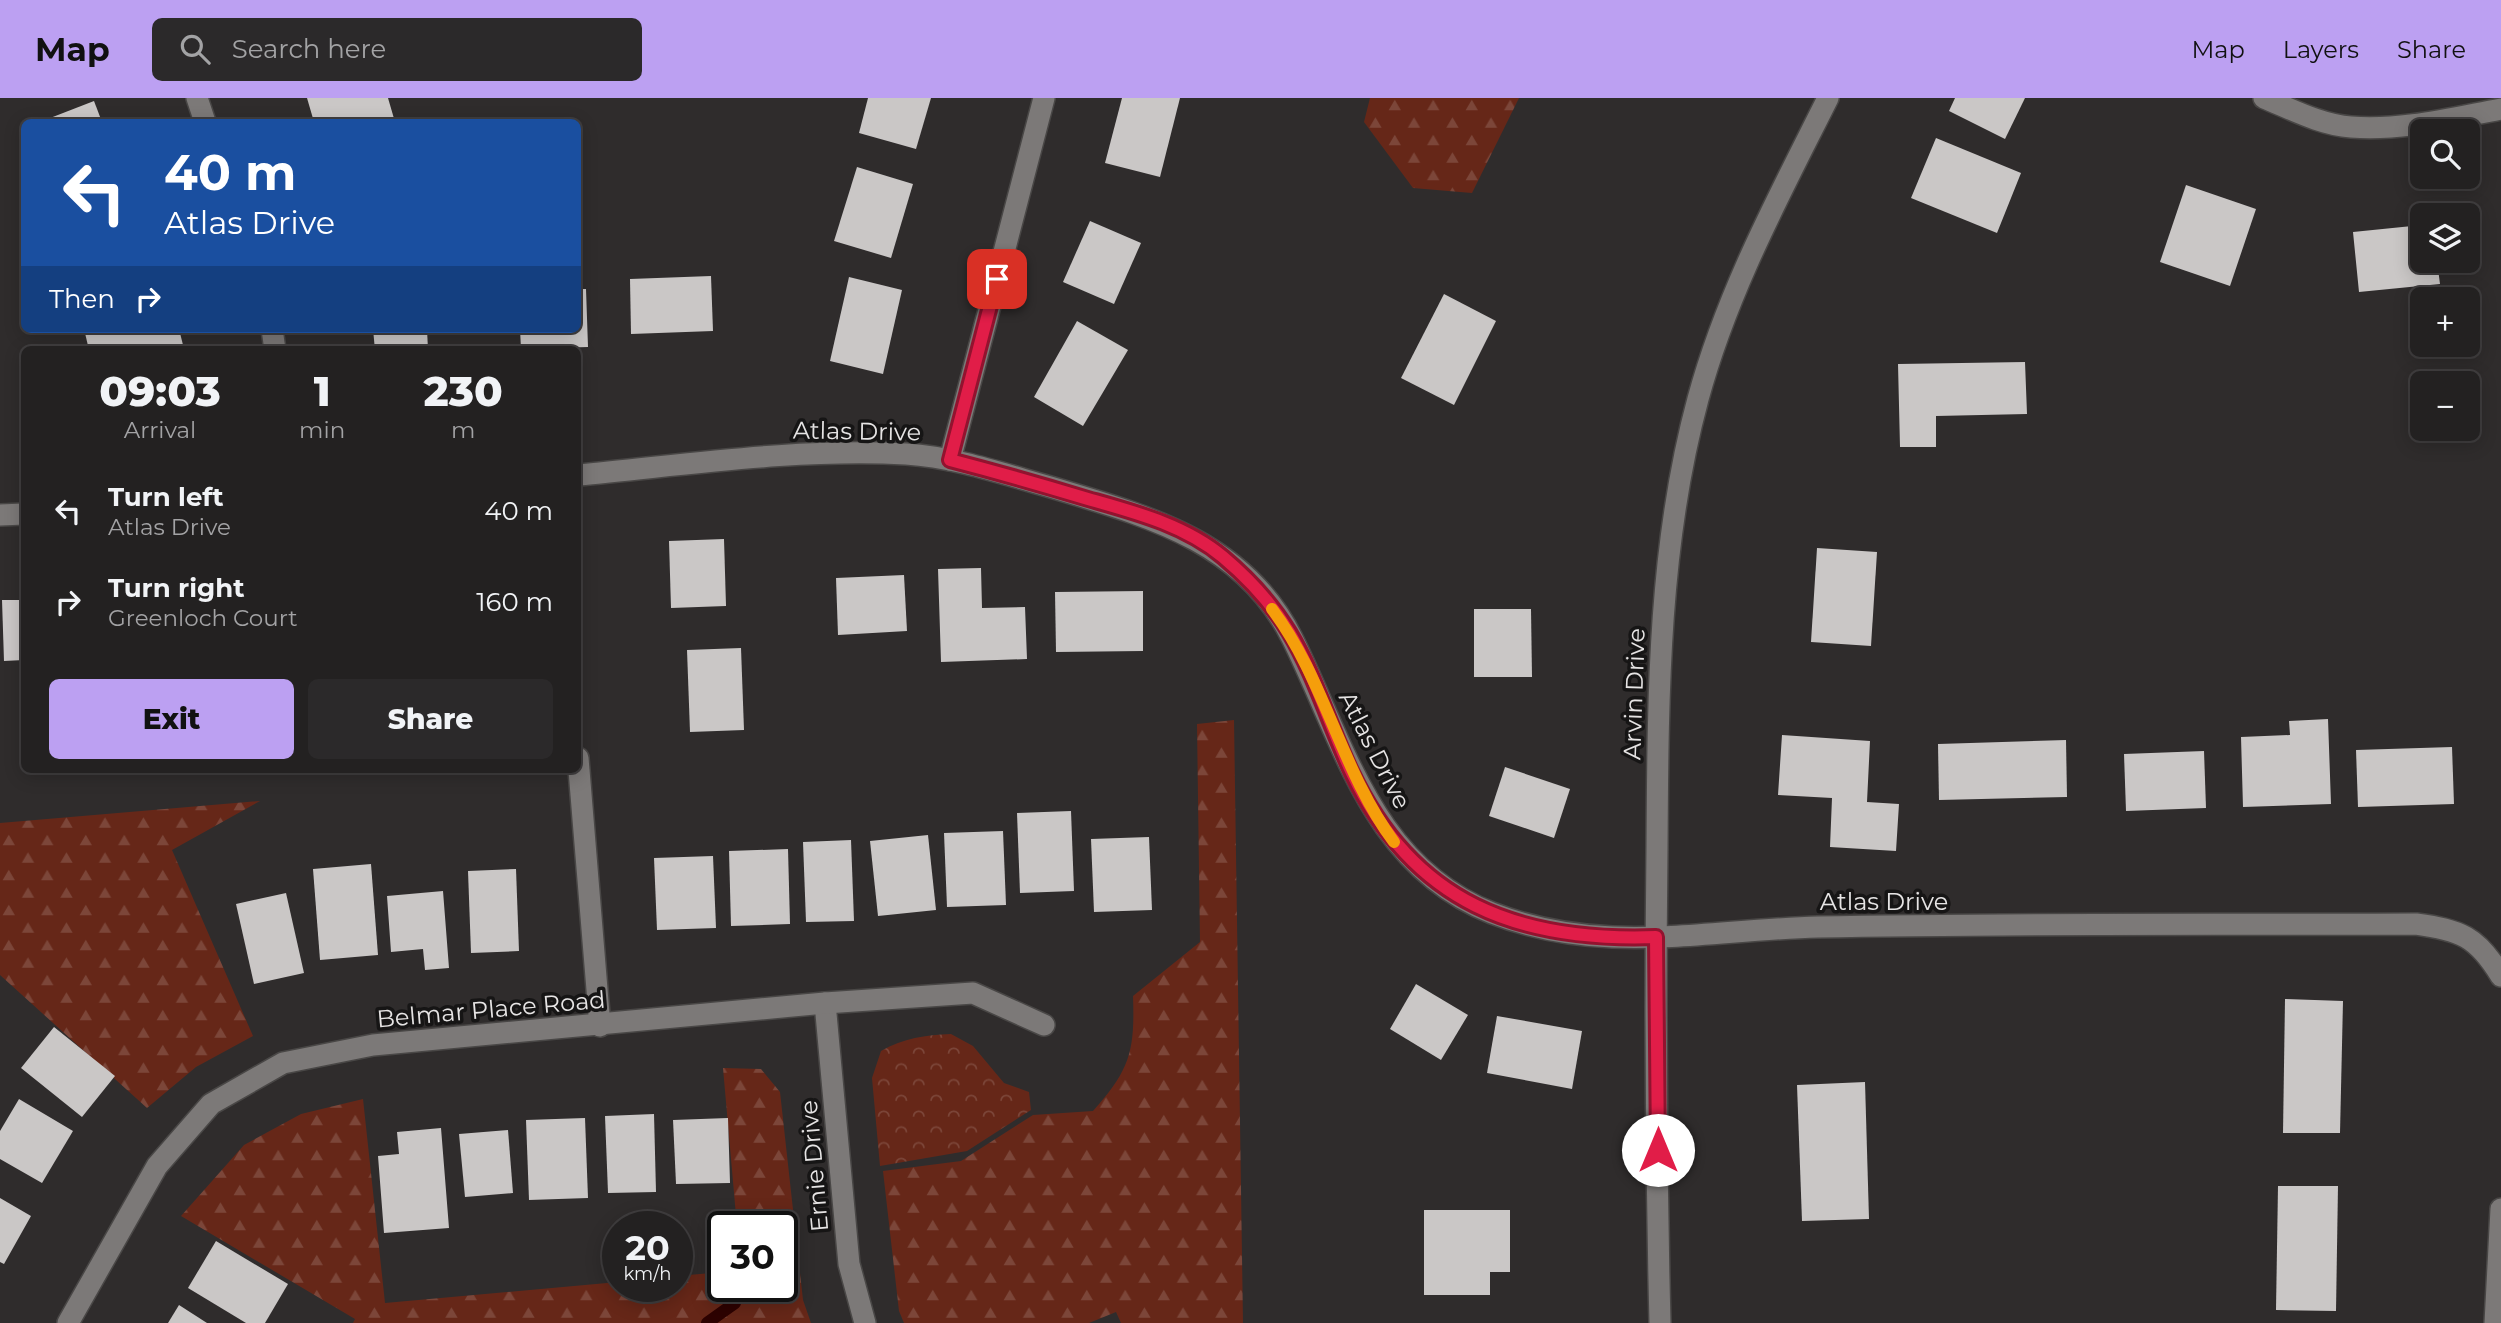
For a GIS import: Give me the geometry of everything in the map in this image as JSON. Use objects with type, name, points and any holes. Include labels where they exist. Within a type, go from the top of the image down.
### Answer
[{"type":"street","points":[[197,98],[204,119]]},
{"type":"street","points":[[950,460],[1044,98]]},
{"type":"street","name":"Arvin Drive","points":[[1660,1323],[1656,937],[1658,679],[1675,503],[1698,400],[1714,348],[1753,247],[1828,98]]},
{"type":"street","points":[[2264,98],[2322,121],[2350,127],[2414,125],[2501,109]]},
{"type":"street","name":"Atlas Drive","points":[[581,475],[819,453],[909,454],[950,460],[1154,518],[1222,556],[1260,592],[1290,633],[1352,774],[1378,821],[1412,862],[1455,894],[1487,911],[1546,931],[1600,939],[1813,927],[2416,924],[2452,929],[2473,940],[2486,951],[2501,975]]},
{"type":"street","points":[[0,515],[21,514]]},
{"type":"street","points":[[579,773],[600,1026]]},
{"type":"street","name":"Belmar Place Road","points":[[68,1323],[78,1311],[156,1166],[211,1104],[283,1063],[373,1045],[825,1003],[973,993],[1044,1024]]},
{"type":"street","name":"Ernie Drive","points":[[825,1003],[849,1264],[865,1323]]},
{"type":"street","points":[[2495,1323],[2501,1209]]},
{"type":"green space","points":[[1370,98],[1519,98],[1472,193],[1413,188],[1364,122]]},
{"type":"green space","points":[[1234,720],[1243,1323],[1121,1323],[1116,1312],[1089,1323],[904,1323],[899,1311],[883,1171],[961,1161],[1033,1115],[1093,1111],[1105,1097],[1128,1059],[1133,1031],[1133,996],[1200,942],[1197,724]]},
{"type":"green space","points":[[260,801],[172,850],[253,1036],[196,1067],[147,1108],[0,975],[0,823]]},
{"type":"green space","points":[[951,1034],[973,1046],[1004,1083],[1029,1092],[1031,1110],[967,1151],[880,1166],[872,1078],[881,1051],[915,1038]]},
{"type":"green space","points":[[723,1068],[761,1069],[780,1092],[793,1211],[736,1211]]},
{"type":"green space","points":[[363,1099],[385,1303],[602,1283],[602,1302],[693,1302],[693,1275],[707,1273],[707,1302],[798,1302],[798,1255],[803,1300],[811,1323],[353,1323],[355,1319],[181,1216],[244,1145],[301,1114]]},
{"type":"building","points":[[307,98],[388,98],[394,119],[313,119]]},
{"type":"building","points":[[868,98],[931,98],[916,149],[859,133]]},
{"type":"building","points":[[1122,98],[1180,98],[1160,177],[1105,163]]},
{"type":"building","points":[[1955,98],[2025,98],[2005,139],[1949,111]]},
{"type":"building","points":[[94,101],[101,119],[48,119]]},
{"type":"building","points":[[1936,138],[2021,173],[1997,233],[1911,198]]},
{"type":"building","points":[[857,167],[913,184],[891,258],[834,241]]},
{"type":"building","points":[[2186,185],[2256,209],[2230,286],[2160,262]]},
{"type":"building","points":[[1090,221],[1141,243],[1114,304],[1063,282]]},
{"type":"building","points":[[2410,226],[2410,273],[2439,273],[2440,284],[2359,292],[2353,232]]},
{"type":"building","points":[[711,276],[713,331],[631,334],[630,279]]},
{"type":"building","points":[[849,277],[902,290],[883,374],[830,361]]},
{"type":"building","points":[[581,289],[586,289],[588,347],[521,346],[520,333],[581,333]]},
{"type":"building","points":[[1444,294],[1496,321],[1454,405],[1401,378]]},
{"type":"building","points":[[1077,321],[1128,350],[1083,426],[1034,397]]},
{"type":"building","points":[[85,333],[180,333],[183,346],[88,346]]},
{"type":"building","points":[[373,333],[427,333],[428,346],[375,346]]},
{"type":"building","points":[[2025,362],[2027,414],[1936,416],[1936,447],[1900,447],[1898,364]]},
{"type":"building","points":[[724,539],[726,606],[671,608],[669,541]]},
{"type":"building","points":[[1817,548],[1877,552],[1871,646],[1811,642]]},
{"type":"building","points":[[981,568],[982,608],[1025,607],[1027,659],[941,662],[938,569]]},
{"type":"building","points":[[904,575],[907,631],[838,635],[836,578]]},
{"type":"building","points":[[1143,591],[1143,651],[1056,652],[1055,592]]},
{"type":"building","points":[[2,600],[21,600],[21,660],[4,661]]},
{"type":"building","points":[[1474,609],[1531,609],[1532,677],[1474,677]]},
{"type":"building","points":[[741,648],[744,730],[690,732],[687,650]]},
{"type":"building","points":[[2328,719],[2331,804],[2243,807],[2241,737],[2290,735],[2289,721]]},
{"type":"building","points":[[1782,735],[1870,741],[1867,802],[1899,804],[1896,851],[1830,847],[1832,798],[1778,795]]},
{"type":"building","points":[[2066,740],[2067,797],[1939,800],[1938,744]]},
{"type":"building","points":[[2452,747],[2454,804],[2358,807],[2356,750]]},
{"type":"building","points":[[2204,751],[2206,808],[2126,811],[2124,754]]},
{"type":"building","points":[[1505,767],[1570,789],[1554,838],[1489,816]]},
{"type":"building","points":[[1071,811],[1074,891],[1020,893],[1017,813]]},
{"type":"building","points":[[1003,831],[1006,905],[947,907],[944,833]]},
{"type":"building","points":[[928,835],[936,910],[878,916],[870,841]]},
{"type":"building","points":[[1149,837],[1152,910],[1094,912],[1091,839]]},
{"type":"building","points":[[851,840],[854,921],[806,922],[803,842]]},
{"type":"building","points":[[788,849],[790,924],[731,926],[729,851]]},
{"type":"building","points":[[713,856],[716,928],[657,930],[654,858]]},
{"type":"building","points":[[371,864],[378,955],[320,960],[313,869]]},
{"type":"building","points":[[516,869],[519,951],[471,953],[468,871]]},
{"type":"building","points":[[443,891],[449,968],[425,970],[423,949],[391,952],[387,896]]},
{"type":"building","points":[[286,893],[304,973],[254,984],[236,904]]},
{"type":"building","points":[[1416,984],[1468,1015],[1441,1060],[1390,1029]]},
{"type":"building","points":[[2285,999],[2343,1001],[2340,1133],[2283,1133]]},
{"type":"building","points":[[1497,1016],[1582,1031],[1572,1089],[1487,1073]]},
{"type":"building","points":[[54,1027],[115,1076],[82,1117],[21,1068]]},
{"type":"building","points":[[1865,1082],[1869,1219],[1802,1221],[1797,1085]]},
{"type":"building","points":[[19,1099],[73,1131],[42,1183],[0,1159],[0,1131]]},
{"type":"building","points":[[654,1114],[656,1192],[608,1193],[605,1116]]},
{"type":"building","points":[[585,1118],[588,1198],[529,1200],[526,1120]]},
{"type":"building","points":[[728,1118],[730,1183],[676,1184],[673,1120]]},
{"type":"building","points":[[441,1128],[449,1228],[384,1233],[378,1156],[399,1154],[397,1132]]},
{"type":"building","points":[[508,1130],[513,1193],[465,1197],[459,1134]]},
{"type":"building","points":[[2278,1186],[2338,1186],[2336,1311],[2276,1310]]},
{"type":"building","points":[[0,1198],[31,1216],[4,1264],[0,1262]]},
{"type":"building","points":[[1424,1210],[1510,1210],[1510,1272],[1490,1272],[1490,1295],[1424,1295]]},
{"type":"building","points":[[216,1241],[288,1284],[265,1323],[246,1323],[188,1288]]},
{"type":"building","points":[[179,1305],[207,1323],[168,1323]]},
{"type":"waterway","points":[[707,1323],[735,1303]]},
{"type":"slow traffic","points":[[1272,609],[1290,633],[1352,774],[1378,821],[1394,842]]},
{"type":"route","points":[[997,279],[950,460],[1154,518],[1200,541],[1222,556],[1260,592],[1290,633],[1352,774],[1378,821],[1412,862],[1455,894],[1487,911],[1546,931],[1600,939],[1656,937],[1658,1150]]}]
